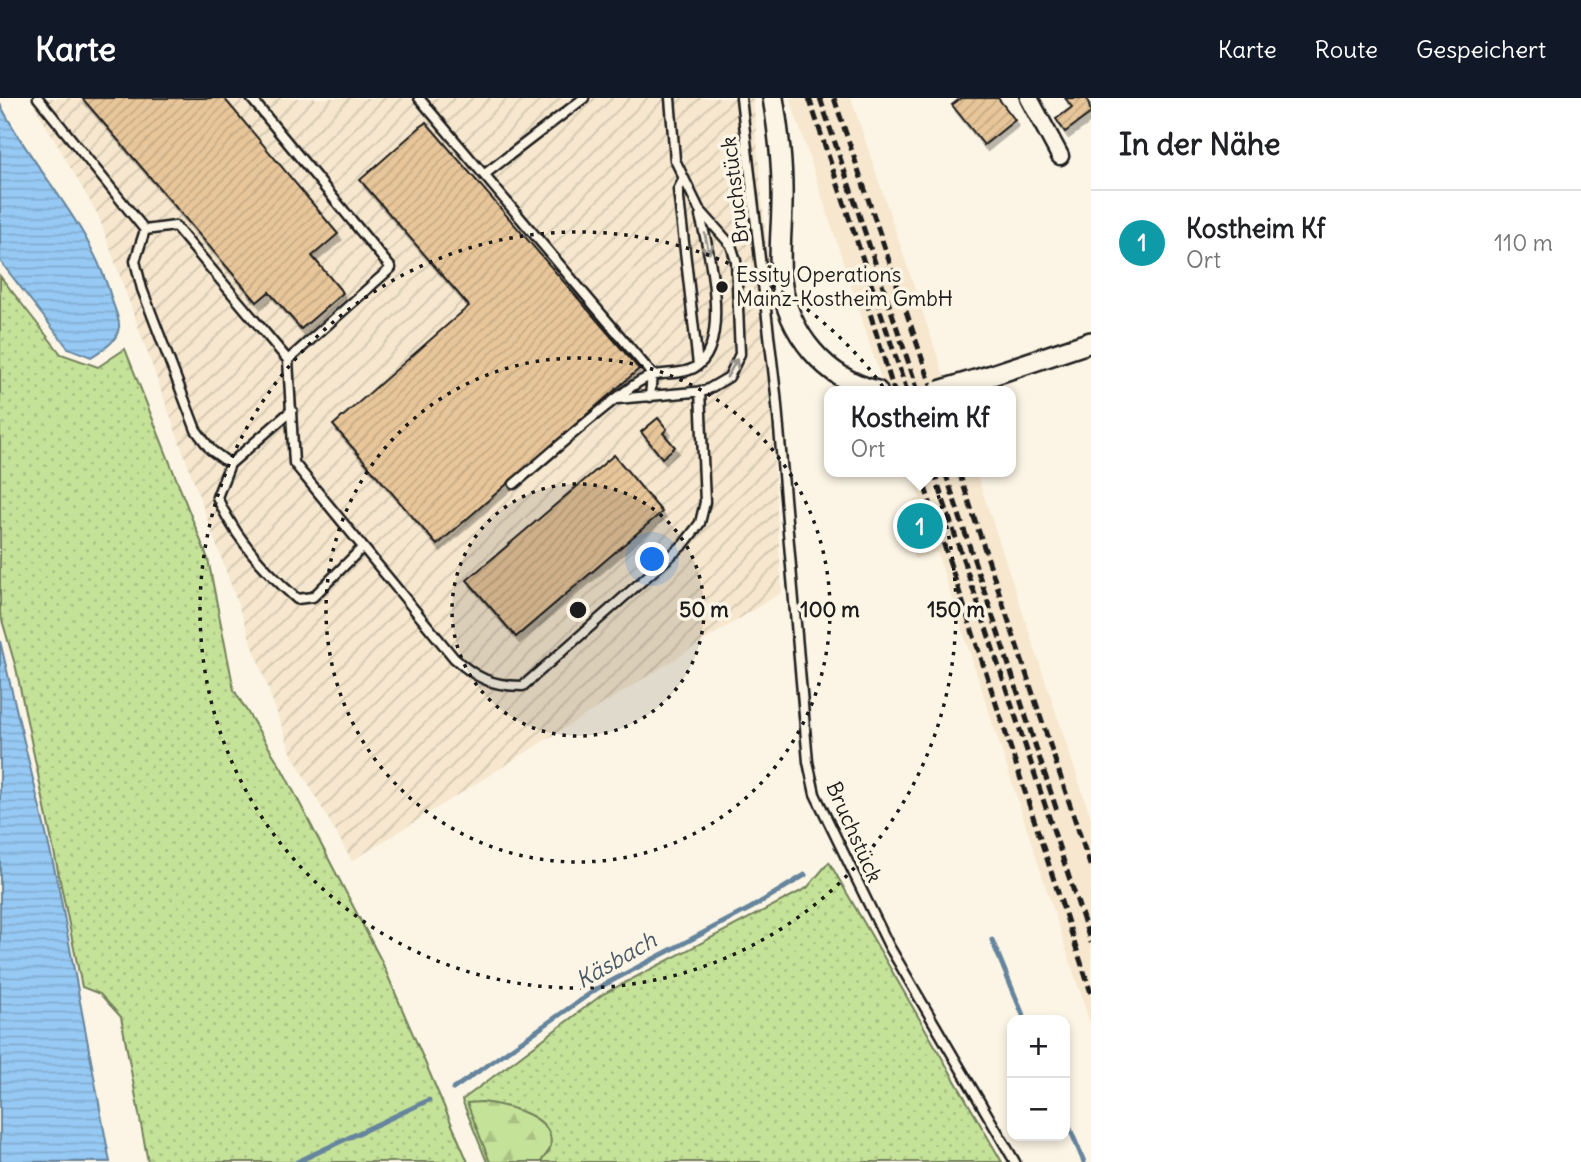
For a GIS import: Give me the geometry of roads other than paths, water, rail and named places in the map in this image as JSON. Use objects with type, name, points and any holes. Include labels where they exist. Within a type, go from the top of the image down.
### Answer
[{"type":"street","points":[[773,98],[781,166],[781,259],[785,301],[802,339],[816,355],[840,375],[865,386]]},
{"type":"street","points":[[1029,98],[1060,156]]},
{"type":"street","points":[[956,386],[1091,342]]},
{"type":"lane","points":[[38,98],[145,230]]},
{"type":"lane","points":[[251,98],[391,268],[288,360]]},
{"type":"lane","points":[[419,98],[652,374],[650,397]]},
{"type":"lane","points":[[485,174],[584,98]]},
{"type":"lane","points":[[617,399],[700,391],[729,377],[740,354],[739,275],[731,245],[699,209],[674,160],[670,98]]},
{"type":"lane","name":"Bruchstück","points":[[741,98],[776,394],[808,762],[815,794],[889,946],[1015,1162]]},
{"type":"lane","points":[[684,180],[678,190],[698,365]]},
{"type":"lane","points":[[514,484],[617,399],[652,374],[690,370],[711,350],[715,309],[710,257],[699,209]]},
{"type":"lane","points":[[145,230],[175,226],[288,360],[294,463],[454,658],[468,671],[499,686],[523,685],[684,544],[700,523],[705,502],[700,391]]},
{"type":"lane","points":[[145,230],[135,261],[142,289],[196,429],[211,450],[230,464]]},
{"type":"lane","points":[[292,410],[230,464],[217,497],[227,519],[277,581],[297,599],[313,597],[363,547]]},
{"type":"water","points":[[0,104],[29,153],[76,222],[102,272],[119,327],[112,341],[91,357],[68,348],[0,261]]},
{"type":"water","points":[[0,641],[58,884],[110,1162],[0,1162]]},
{"type":"waterway","name":"Käsbach","points":[[453,1089],[598,988],[751,908],[805,875]]},
{"type":"waterway","points":[[992,940],[1023,1015]]},
{"type":"waterway","name":"Käsbach","points":[[297,1162],[429,1100]]},
{"type":"waterway","points":[[1070,1129],[1084,1162]]},
{"type":"railway","points":[[809,98],[905,386]]},
{"type":"railway","points":[[820,98],[916,386]]},
{"type":"railway","points":[[834,98],[931,386]]},
{"type":"railway","points":[[866,300],[892,386]]},
{"type":"railway","points":[[922,477],[1091,993]]},
{"type":"railway","points":[[936,477],[1091,943]]},
{"type":"railway","points":[[947,477],[1057,811]]},
{"type":"railway","points":[[961,477],[1091,868]]},
{"type":"place","name":"Essity Operations Mainz-Kostheim GmbH","points":[[722,287]]},
{"type":"place","name":"Kostheim Kf","points":[[920,526]]}]
